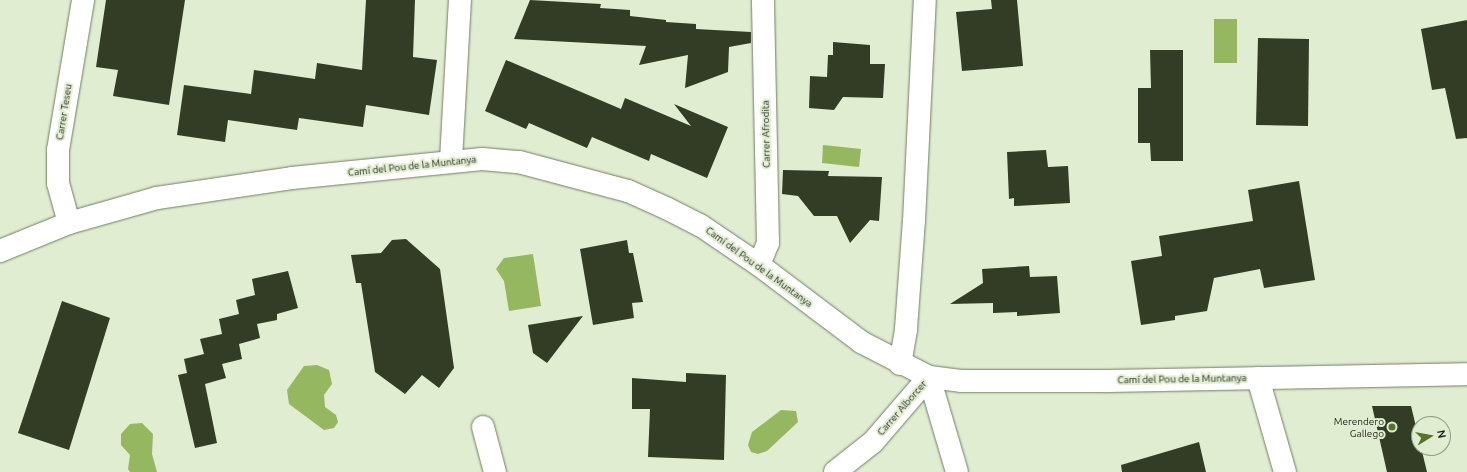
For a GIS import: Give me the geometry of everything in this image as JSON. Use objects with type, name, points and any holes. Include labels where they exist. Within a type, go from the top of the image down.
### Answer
[{"type":"street","name":"Carrer Teseu","points":[[69,223],[58,183],[58,150],[83,0]]},
{"type":"street","points":[[452,160],[460,0]]},
{"type":"street","name":"Carrer Afrodita","points":[[759,265],[768,244],[763,0]]},
{"type":"street","points":[[900,364],[906,329],[914,221],[925,0]]},
{"type":"street","name":"Camí del Pou de la Muntanya","points":[[0,251],[69,223],[157,198],[292,178],[452,160],[482,159],[519,162],[628,191],[700,226],[759,265],[861,342],[900,364],[929,377],[961,381],[1052,381],[1467,374]]},
{"type":"street","name":"Carrer Alborcer","points":[[836,472],[872,442],[929,377]]},
{"type":"street","name":"Carrer Alborcer","points":[[929,377],[957,472]]},
{"type":"street","points":[[1258,378],[1285,472]]},
{"type":"street","points":[[483,427],[495,472]]},
{"type":"shaded area","points":[[1214,19],[1237,19],[1237,63],[1214,63]]},
{"type":"shaded area","points":[[823,145],[861,149],[859,167],[822,163]]},
{"type":"shaded area","points":[[533,254],[541,306],[509,311],[504,281],[496,269],[504,258]]},
{"type":"shaded area","points":[[317,365],[329,370],[332,384],[324,395],[325,407],[336,415],[338,422],[334,428],[324,430],[289,404],[287,390],[304,366]]},
{"type":"shaded area","points":[[781,410],[796,411],[798,422],[767,451],[758,454],[751,452],[748,445],[752,432]]},
{"type":"shaded area","points":[[142,423],[153,434],[152,454],[157,472],[130,472],[128,469],[130,455],[121,445],[121,434],[130,424]]},
{"type":"building","points":[[106,0],[185,0],[169,105],[113,96],[118,70],[96,67]]},
{"type":"building","points":[[366,0],[415,0],[413,57],[437,60],[429,115],[366,105],[363,127],[299,118],[297,130],[228,120],[225,142],[177,135],[184,85],[251,94],[254,70],[315,79],[317,63],[362,70]]},
{"type":"building","points":[[530,0],[601,4],[600,8],[630,10],[630,16],[666,20],[666,22],[696,24],[696,29],[751,32],[751,43],[729,47],[728,72],[685,88],[688,55],[639,65],[646,46],[514,39]]},
{"type":"building","points":[[991,0],[1017,0],[1023,66],[962,71],[956,12],[992,9]]},
{"type":"building","points":[[1467,20],[1467,138],[1456,139],[1445,88],[1432,90],[1421,29]]},
{"type":"building","points":[[1258,38],[1309,39],[1308,126],[1256,125]]},
{"type":"building","points":[[833,42],[870,45],[870,64],[885,64],[883,98],[843,97],[834,110],[809,108],[810,76],[827,77],[828,55],[833,55]]},
{"type":"building","points":[[1150,50],[1183,50],[1183,161],[1151,161],[1150,143],[1138,143],[1138,88],[1151,88]]},
{"type":"building","points":[[506,60],[621,109],[625,98],[691,126],[674,104],[728,127],[707,178],[651,154],[649,161],[592,137],[587,148],[529,123],[526,129],[485,111]]},
{"type":"building","points":[[1046,150],[1048,167],[1068,166],[1070,203],[1014,206],[1014,198],[1009,199],[1007,152]]},
{"type":"building","points":[[783,170],[829,171],[828,176],[882,177],[879,221],[870,220],[850,243],[837,216],[814,216],[798,196],[782,194]]},
{"type":"building","points":[[1299,181],[1315,280],[1264,288],[1260,269],[1214,278],[1207,311],[1175,316],[1175,320],[1141,325],[1131,261],[1162,256],[1159,236],[1253,221],[1248,190]]},
{"type":"building","points":[[406,239],[440,269],[454,368],[439,388],[422,375],[405,394],[375,372],[361,283],[356,283],[351,255],[381,253],[392,240]]},
{"type":"building","points":[[627,240],[629,253],[633,253],[643,302],[632,303],[634,318],[593,325],[580,249]]},
{"type":"building","points":[[1029,266],[1030,277],[1057,276],[1060,313],[1017,316],[1017,312],[993,313],[993,303],[950,304],[983,283],[982,269]]},
{"type":"building","points":[[288,271],[298,308],[277,314],[277,320],[257,324],[260,338],[239,344],[242,359],[222,364],[226,378],[205,384],[217,443],[195,448],[178,375],[187,373],[184,359],[204,354],[200,339],[222,334],[219,319],[239,314],[236,300],[255,295],[252,279]]},
{"type":"building","points":[[62,301],[110,318],[69,450],[18,433]]},
{"type":"building","points":[[583,316],[547,363],[533,353],[528,325]]},
{"type":"building","points":[[686,373],[726,375],[724,460],[648,457],[650,409],[632,409],[632,378],[686,382]]},
{"type":"building","points":[[1372,406],[1411,406],[1413,416],[1411,416],[1411,456],[1423,456],[1427,472],[1387,472]]},
{"type":"building","points":[[1199,442],[1206,472],[1122,472],[1121,465]]},
{"type":"place","name":"Merendero Gallego","points":[[1392,427]]}]
